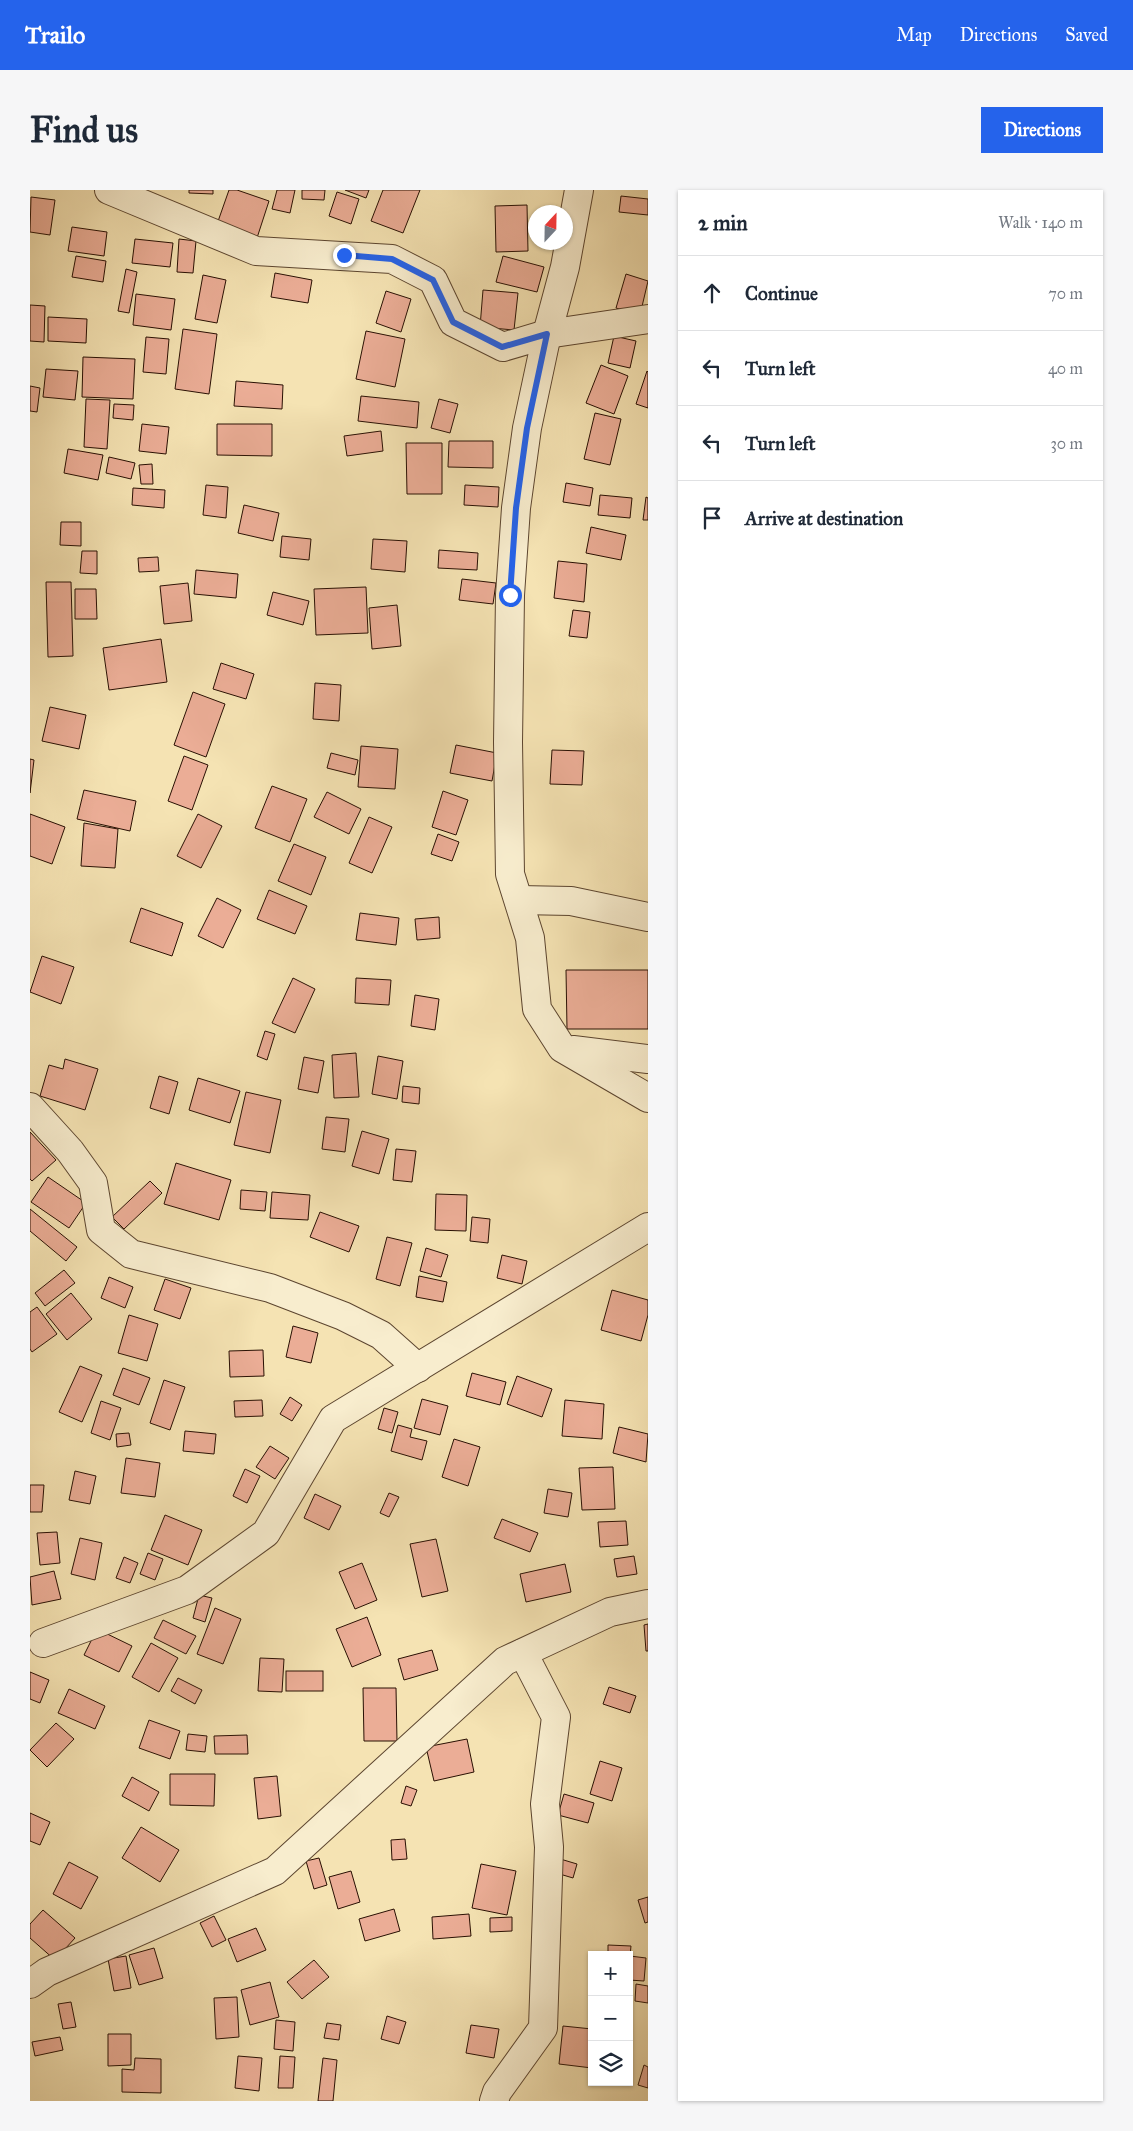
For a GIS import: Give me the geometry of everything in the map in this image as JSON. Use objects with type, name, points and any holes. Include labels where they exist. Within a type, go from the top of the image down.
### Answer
[{"type":"street","points":[[109,190],[256,251],[392,259],[433,280],[453,322],[502,347],[547,334],[648,319]]},
{"type":"street","points":[[579,190],[565,267],[547,334],[527,428],[516,508],[510,595],[508,742],[510,874],[530,938],[537,1009],[562,1048],[648,1098]]},
{"type":"street","points":[[519,900],[571,901],[648,917]]},
{"type":"street","points":[[562,1048],[648,1059]]},
{"type":"street","points":[[30,1107],[70,1151],[93,1183],[101,1230],[131,1254],[270,1288],[343,1316],[381,1335],[418,1368]]},
{"type":"street","points":[[43,1643],[187,1590],[266,1533],[334,1419],[648,1227]]},
{"type":"street","points":[[30,1984],[47,1972],[275,1871],[506,1661],[610,1612],[648,1604]]},
{"type":"street","points":[[494,2101],[497,2092],[543,2028],[549,1847],[545,1804],[556,1717],[523,1653]]},
{"type":"building","points":[[189,190],[213,190],[213,194],[189,193]]},
{"type":"building","points":[[229,190],[237,190],[269,201],[256,241],[216,227]]},
{"type":"building","points":[[277,190],[295,190],[290,213],[272,209]]},
{"type":"building","points":[[302,190],[325,190],[324,200],[302,199]]},
{"type":"building","points":[[345,190],[369,190],[366,198]]},
{"type":"building","points":[[383,190],[420,190],[403,233],[371,221]]},
{"type":"building","points":[[337,192],[359,199],[351,224],[329,216]]},
{"type":"building","points":[[621,196],[648,199],[648,215],[619,212]]},
{"type":"building","points":[[31,197],[55,200],[50,235],[30,232]]},
{"type":"building","points":[[527,205],[528,251],[496,252],[495,206]]},
{"type":"building","points":[[72,227],[107,232],[104,256],[68,251]]},
{"type":"building","points":[[135,239],[173,243],[170,267],[132,263]]},
{"type":"building","points":[[179,239],[196,241],[193,273],[177,272]]},
{"type":"building","points":[[76,256],[106,261],[103,282],[72,277]]},
{"type":"building","points":[[503,256],[544,267],[537,292],[496,282]]},
{"type":"building","points":[[126,269],[137,272],[129,313],[118,311]]},
{"type":"building","points":[[275,273],[312,280],[308,303],[271,297]]},
{"type":"building","points":[[626,274],[648,281],[640,315],[616,308]]},
{"type":"building","points":[[203,275],[226,280],[217,323],[195,319]]},
{"type":"building","points":[[483,290],[518,293],[514,330],[480,327]]},
{"type":"building","points":[[386,291],[411,299],[401,332],[376,323]]},
{"type":"building","points":[[136,294],[175,299],[171,330],[133,325]]},
{"type":"building","points":[[30,305],[45,306],[44,342],[30,341]]},
{"type":"building","points":[[48,317],[87,319],[86,343],[48,341]]},
{"type":"building","points":[[183,329],[217,334],[209,394],[175,389]]},
{"type":"building","points":[[366,331],[405,339],[395,387],[356,379]]},
{"type":"building","points":[[614,336],[636,341],[630,368],[608,363]]},
{"type":"building","points":[[146,337],[169,339],[166,374],[143,372]]},
{"type":"building","points":[[83,357],[135,359],[133,399],[82,397]]},
{"type":"building","points":[[601,365],[628,376],[614,414],[586,403]]},
{"type":"building","points":[[46,369],[78,371],[75,400],[43,397]]},
{"type":"building","points":[[648,372],[648,408],[636,404]]},
{"type":"building","points":[[236,381],[283,385],[282,409],[234,406]]},
{"type":"building","points":[[30,386],[40,388],[37,412],[30,411]]},
{"type":"building","points":[[361,396],[419,402],[417,428],[358,421]]},
{"type":"building","points":[[86,399],[110,400],[107,449],[84,447]]},
{"type":"building","points":[[439,399],[458,404],[450,433],[431,428]]},
{"type":"building","points":[[114,404],[134,405],[133,420],[113,418]]},
{"type":"building","points":[[595,413],[621,419],[610,465],[584,459]]},
{"type":"building","points":[[142,424],[169,427],[166,454],[139,451]]},
{"type":"building","points":[[217,424],[272,424],[272,456],[217,455]]},
{"type":"building","points":[[381,431],[383,451],[347,456],[344,436]]},
{"type":"building","points":[[449,441],[493,441],[493,468],[448,467]]},
{"type":"building","points":[[406,443],[442,443],[442,494],[407,494]]},
{"type":"building","points":[[68,449],[103,455],[98,480],[64,473]]},
{"type":"building","points":[[109,457],[135,463],[131,479],[106,473]]},
{"type":"building","points":[[152,464],[153,484],[141,484],[139,465]]},
{"type":"building","points":[[566,483],[593,488],[590,506],[563,502]]},
{"type":"building","points":[[206,485],[228,487],[226,518],[203,515]]},
{"type":"building","points":[[465,485],[499,487],[498,507],[464,505]]},
{"type":"building","points":[[133,488],[165,490],[164,508],[132,505]]},
{"type":"building","points":[[600,495],[632,498],[630,518],[598,515]]},
{"type":"building","points":[[646,497],[648,498],[648,520],[643,520]]},
{"type":"building","points":[[244,505],[279,513],[273,541],[238,533]]},
{"type":"building","points":[[61,522],[81,522],[81,546],[60,545]]},
{"type":"building","points":[[591,527],[626,535],[621,560],[586,553]]},
{"type":"building","points":[[282,536],[311,539],[309,560],[280,557]]},
{"type":"building","points":[[373,539],[407,541],[405,572],[371,569]]},
{"type":"building","points":[[439,550],[478,553],[477,570],[438,568]]},
{"type":"building","points":[[82,551],[97,551],[97,574],[80,573]]},
{"type":"building","points":[[158,557],[159,571],[139,572],[138,558]]},
{"type":"building","points":[[558,561],[587,564],[584,602],[554,598]]},
{"type":"building","points":[[196,570],[238,574],[236,598],[194,594]]},
{"type":"building","points":[[462,579],[496,583],[493,604],[459,600]]},
{"type":"building","points":[[46,582],[71,582],[73,656],[48,657]]},
{"type":"building","points":[[188,583],[192,621],[164,624],[160,586]]},
{"type":"building","points":[[366,587],[368,633],[316,635],[314,589]]},
{"type":"building","points":[[75,589],[96,589],[97,619],[75,619]]},
{"type":"building","points":[[273,592],[309,601],[303,625],[267,615]]},
{"type":"building","points":[[397,605],[401,646],[372,649],[369,608]]},
{"type":"building","points":[[573,610],[590,612],[587,638],[569,636]]},
{"type":"building","points":[[161,639],[167,682],[109,690],[103,648]]},
{"type":"building","points":[[221,663],[254,674],[246,699],[213,689]]},
{"type":"building","points":[[315,683],[341,685],[339,721],[313,719]]},
{"type":"building","points":[[193,692],[225,704],[206,757],[174,745]]},
{"type":"building","points":[[50,707],[86,715],[79,749],[42,741]]},
{"type":"building","points":[[456,745],[497,753],[492,781],[450,773]]},
{"type":"building","points":[[361,746],[398,749],[395,789],[358,787]]},
{"type":"building","points":[[552,750],[584,751],[582,785],[550,784]]},
{"type":"building","points":[[331,753],[358,760],[355,775],[327,768]]},
{"type":"building","points":[[184,756],[208,765],[192,810],[168,801]]},
{"type":"building","points":[[30,759],[34,760],[30,793]]},
{"type":"building","points":[[272,786],[307,799],[290,842],[255,828]]},
{"type":"building","points":[[84,790],[136,801],[130,831],[77,819]]},
{"type":"building","points":[[443,791],[468,800],[456,835],[432,827]]},
{"type":"building","points":[[327,792],[361,809],[349,834],[314,817]]},
{"type":"building","points":[[30,814],[65,827],[52,864],[30,856]]},
{"type":"building","points":[[198,814],[222,826],[201,868],[177,856]]},
{"type":"building","points":[[369,817],[392,827],[372,873],[349,863]]},
{"type":"building","points":[[84,823],[118,829],[115,868],[81,866]]},
{"type":"building","points":[[438,834],[459,842],[452,861],[431,854]]},
{"type":"building","points":[[294,844],[326,857],[311,895],[278,881]]},
{"type":"building","points":[[269,890],[307,906],[295,934],[257,919]]},
{"type":"building","points":[[217,898],[241,910],[223,948],[198,936]]},
{"type":"building","points":[[141,908],[183,923],[172,956],[130,942]]},
{"type":"building","points":[[360,913],[399,918],[396,945],[356,940]]},
{"type":"building","points":[[439,917],[440,938],[417,940],[415,919]]},
{"type":"building","points":[[42,956],[74,967],[61,1004],[30,992]]},
{"type":"building","points":[[566,970],[648,970],[648,1029],[567,1029]]},
{"type":"building","points":[[293,978],[315,989],[295,1033],[272,1023]]},
{"type":"building","points":[[356,978],[391,980],[389,1005],[355,1003]]},
{"type":"building","points":[[415,995],[439,999],[435,1030],[411,1026]]},
{"type":"building","points":[[265,1031],[275,1034],[267,1060],[257,1056]]},
{"type":"building","points":[[356,1053],[359,1097],[334,1098],[332,1055]]},
{"type":"building","points":[[378,1056],[403,1061],[397,1099],[372,1094]]},
{"type":"building","points":[[304,1057],[324,1061],[318,1093],[298,1089]]},
{"type":"building","points":[[65,1059],[98,1069],[85,1110],[40,1096],[49,1065],[63,1069]]},
{"type":"building","points":[[159,1076],[178,1082],[169,1114],[150,1108]]},
{"type":"building","points":[[198,1078],[240,1091],[230,1123],[189,1110]]},
{"type":"building","points":[[403,1086],[420,1088],[419,1104],[402,1102]]},
{"type":"building","points":[[246,1092],[281,1100],[270,1153],[234,1145]]},
{"type":"building","points":[[326,1117],[349,1119],[345,1152],[322,1149]]},
{"type":"building","points":[[362,1131],[389,1139],[379,1174],[352,1166]]},
{"type":"building","points":[[30,1132],[56,1160],[32,1181],[30,1179]]},
{"type":"building","points":[[396,1149],[416,1151],[412,1182],[393,1180]]},
{"type":"building","points":[[176,1163],[231,1180],[219,1220],[164,1204]]},
{"type":"building","points":[[48,1177],[86,1203],[69,1228],[31,1202]]},
{"type":"building","points":[[150,1181],[162,1193],[124,1229],[112,1217]]},
{"type":"building","points":[[241,1190],[267,1192],[265,1211],[240,1209]]},
{"type":"building","points":[[272,1192],[310,1195],[308,1220],[270,1218]]},
{"type":"building","points":[[436,1194],[467,1195],[466,1231],[435,1230]]},
{"type":"building","points":[[30,1209],[77,1247],[66,1261],[30,1231]]},
{"type":"building","points":[[320,1212],[359,1226],[349,1252],[310,1237]]},
{"type":"building","points":[[472,1217],[490,1219],[488,1243],[470,1241]]},
{"type":"building","points":[[387,1237],[412,1243],[400,1286],[376,1279]]},
{"type":"building","points":[[426,1248],[448,1255],[441,1277],[420,1271]]},
{"type":"building","points":[[502,1255],[527,1261],[522,1284],[497,1278]]},
{"type":"building","points":[[64,1270],[75,1283],[45,1306],[35,1293]]},
{"type":"building","points":[[419,1276],[447,1282],[443,1302],[416,1297]]},
{"type":"building","points":[[109,1277],[133,1287],[125,1308],[101,1298]]},
{"type":"building","points":[[165,1279],[191,1288],[180,1319],[154,1310]]},
{"type":"building","points":[[612,1290],[648,1300],[648,1315],[641,1341],[601,1330]]},
{"type":"building","points":[[71,1293],[92,1319],[67,1340],[46,1314]]},
{"type":"building","points":[[37,1307],[57,1334],[32,1352],[30,1349],[30,1312]]},
{"type":"building","points":[[129,1315],[158,1324],[147,1361],[118,1353]]},
{"type":"building","points":[[293,1326],[318,1333],[311,1363],[286,1357]]},
{"type":"building","points":[[263,1350],[264,1376],[230,1377],[229,1351]]},
{"type":"building","points":[[80,1366],[102,1375],[82,1422],[59,1412]]},
{"type":"building","points":[[123,1368],[150,1378],[139,1405],[113,1395]]},
{"type":"building","points":[[472,1373],[506,1382],[500,1405],[466,1396]]},
{"type":"building","points":[[517,1376],[552,1389],[542,1417],[507,1404]]},
{"type":"building","points":[[164,1380],[185,1387],[170,1430],[150,1423]]},
{"type":"building","points":[[290,1397],[302,1405],[292,1421],[280,1414]]},
{"type":"building","points":[[422,1399],[448,1406],[440,1435],[414,1428]]},
{"type":"building","points":[[262,1400],[263,1416],[235,1417],[234,1401]]},
{"type":"building","points":[[565,1400],[604,1404],[602,1439],[562,1436]]},
{"type":"building","points":[[101,1401],[121,1408],[110,1440],[91,1433]]},
{"type":"building","points":[[384,1408],[398,1412],[392,1433],[378,1429]]},
{"type":"building","points":[[398,1425],[412,1429],[410,1437],[427,1441],[422,1460],[391,1451]]},
{"type":"building","points":[[619,1427],[648,1434],[646,1462],[613,1453]]},
{"type":"building","points":[[185,1431],[216,1434],[214,1454],[183,1451]]},
{"type":"building","points":[[129,1433],[131,1445],[117,1447],[116,1434]]},
{"type":"building","points":[[454,1439],[480,1447],[468,1486],[442,1477]]},
{"type":"building","points":[[270,1446],[289,1458],[275,1479],[256,1467]]},
{"type":"building","points":[[126,1458],[160,1463],[155,1497],[121,1493]]},
{"type":"building","points":[[613,1467],[615,1509],[582,1510],[579,1468]]},
{"type":"building","points":[[245,1469],[260,1476],[247,1503],[233,1496]]},
{"type":"building","points":[[75,1471],[96,1476],[90,1504],[69,1500]]},
{"type":"building","points":[[30,1485],[44,1485],[42,1512],[30,1512]]},
{"type":"building","points":[[548,1489],[572,1493],[568,1517],[544,1513]]},
{"type":"building","points":[[389,1493],[399,1497],[389,1517],[380,1513]]},
{"type":"building","points":[[315,1494],[341,1506],[329,1530],[304,1518]]},
{"type":"building","points":[[165,1515],[202,1530],[188,1565],[151,1550]]},
{"type":"building","points":[[502,1519],[538,1533],[530,1552],[494,1538]]},
{"type":"building","points":[[626,1521],[628,1545],[600,1547],[598,1522]]},
{"type":"building","points":[[57,1532],[60,1563],[40,1565],[37,1533]]},
{"type":"building","points":[[80,1538],[102,1543],[95,1580],[71,1574]]},
{"type":"building","points":[[436,1539],[448,1591],[422,1597],[410,1544]]},
{"type":"building","points":[[148,1553],[163,1559],[155,1580],[140,1574]]},
{"type":"building","points":[[634,1556],[637,1574],[617,1577],[614,1559]]},
{"type":"building","points":[[124,1557],[138,1563],[130,1583],[116,1578]]},
{"type":"building","points":[[362,1563],[377,1600],[355,1609],[339,1572]]},
{"type":"building","points":[[565,1564],[571,1592],[526,1602],[520,1574]]},
{"type":"building","points":[[54,1571],[61,1599],[32,1605],[30,1577]]},
{"type":"building","points":[[199,1595],[212,1598],[205,1622],[193,1618]]},
{"type":"building","points":[[215,1608],[241,1619],[223,1664],[197,1654]]},
{"type":"building","points":[[367,1617],[381,1655],[352,1667],[336,1629]]},
{"type":"building","points":[[163,1620],[196,1636],[186,1654],[154,1638]]},
{"type":"building","points":[[648,1624],[648,1651],[646,1651],[644,1625]]},
{"type":"building","points":[[97,1629],[132,1646],[119,1672],[84,1655]]},
{"type":"building","points":[[151,1643],[178,1658],[159,1692],[132,1677]]},
{"type":"building","points":[[432,1650],[438,1670],[404,1680],[398,1659]]},
{"type":"building","points":[[260,1658],[284,1659],[282,1692],[258,1691]]},
{"type":"building","points":[[286,1671],[323,1671],[323,1691],[286,1691]]},
{"type":"building","points":[[30,1672],[49,1680],[40,1703],[30,1699]]},
{"type":"building","points":[[178,1678],[202,1690],[195,1704],[171,1691]]},
{"type":"building","points":[[609,1687],[636,1696],[630,1713],[603,1704]]},
{"type":"building","points":[[363,1688],[396,1688],[397,1741],[364,1741]]},
{"type":"building","points":[[69,1689],[105,1706],[95,1729],[58,1713]]},
{"type":"building","points":[[149,1720],[180,1731],[170,1759],[139,1748]]},
{"type":"building","points":[[56,1723],[74,1739],[47,1767],[30,1750]]},
{"type":"building","points":[[188,1734],[207,1736],[205,1752],[186,1750]]},
{"type":"building","points":[[247,1735],[248,1754],[215,1754],[214,1736]]},
{"type":"building","points":[[467,1739],[474,1772],[434,1781],[426,1747]]},
{"type":"building","points":[[600,1761],[622,1768],[612,1801],[590,1794]]},
{"type":"building","points":[[170,1774],[215,1774],[214,1806],[170,1805]]},
{"type":"building","points":[[277,1776],[281,1816],[258,1819],[254,1778]]},
{"type":"building","points":[[132,1777],[159,1792],[149,1811],[122,1796]]},
{"type":"building","points":[[406,1786],[417,1790],[411,1806],[401,1803]]},
{"type":"building","points":[[564,1794],[594,1803],[588,1823],[558,1815]]},
{"type":"building","points":[[30,1813],[50,1822],[40,1845],[30,1841]]},
{"type":"building","points":[[141,1827],[179,1850],[160,1882],[122,1858]]},
{"type":"building","points":[[405,1839],[407,1859],[392,1860],[391,1840]]},
{"type":"building","points":[[319,1858],[327,1885],[314,1889],[306,1861]]},
{"type":"building","points":[[557,1858],[577,1864],[573,1878],[553,1872]]},
{"type":"building","points":[[69,1862],[98,1877],[81,1909],[53,1894]]},
{"type":"building","points":[[481,1864],[516,1871],[507,1915],[472,1908]]},
{"type":"building","points":[[351,1871],[360,1902],[338,1909],[329,1877]]},
{"type":"building","points":[[648,1897],[648,1922],[645,1923],[638,1900]]},
{"type":"building","points":[[394,1909],[400,1931],[365,1941],[359,1919]]},
{"type":"building","points":[[43,1910],[75,1938],[55,1960],[30,1938],[30,1924]]},
{"type":"building","points":[[469,1914],[471,1936],[433,1939],[432,1917]]},
{"type":"building","points":[[214,1916],[226,1940],[212,1947],[200,1923]]},
{"type":"building","points":[[512,1917],[512,1931],[490,1932],[490,1918]]},
{"type":"building","points":[[256,1928],[266,1950],[237,1962],[228,1939]]},
{"type":"building","points":[[608,1945],[631,1946],[630,1951],[608,1951]]},
{"type":"building","points":[[154,1948],[163,1978],[139,1985],[129,1955]]},
{"type":"building","points":[[126,1956],[131,1988],[114,1991],[108,1959]]},
{"type":"building","points":[[633,1956],[646,1958],[644,1981],[633,1980]]},
{"type":"building","points":[[314,1960],[329,1977],[302,1999],[287,1982]]},
{"type":"building","points":[[270,1982],[279,2017],[250,2025],[241,1990]]},
{"type":"building","points":[[636,1984],[648,1986],[648,2003],[635,2001]]},
{"type":"building","points":[[237,1997],[239,2037],[216,2039],[214,1998]]},
{"type":"building","points":[[71,2002],[76,2027],[63,2029],[58,2004]]},
{"type":"building","points":[[387,2016],[406,2022],[399,2044],[381,2039]]},
{"type":"building","points":[[276,2020],[295,2022],[293,2051],[274,2049]]},
{"type":"building","points":[[327,2023],[341,2025],[339,2040],[324,2038]]},
{"type":"building","points":[[471,2025],[499,2029],[494,2058],[466,2053]]},
{"type":"building","points":[[563,2026],[588,2029],[588,2068],[559,2064]]},
{"type":"building","points":[[108,2034],[131,2034],[131,2065],[108,2066]]},
{"type":"building","points":[[60,2037],[63,2050],[35,2056],[32,2042]]},
{"type":"building","points":[[238,2056],[262,2058],[259,2091],[235,2088]]},
{"type":"building","points":[[280,2056],[295,2057],[293,2088],[278,2088]]},
{"type":"building","points":[[135,2058],[161,2059],[161,2093],[122,2092],[122,2069],[134,2070]]},
{"type":"building","points":[[323,2058],[337,2060],[333,2101],[318,2101]]},
{"type":"building","points":[[644,2065],[648,2067],[648,2088],[638,2085]]},
{"type":"route","points":[[344,255],[392,259],[433,280],[453,322],[502,347],[547,334],[527,428],[516,508],[510,595]]}]
